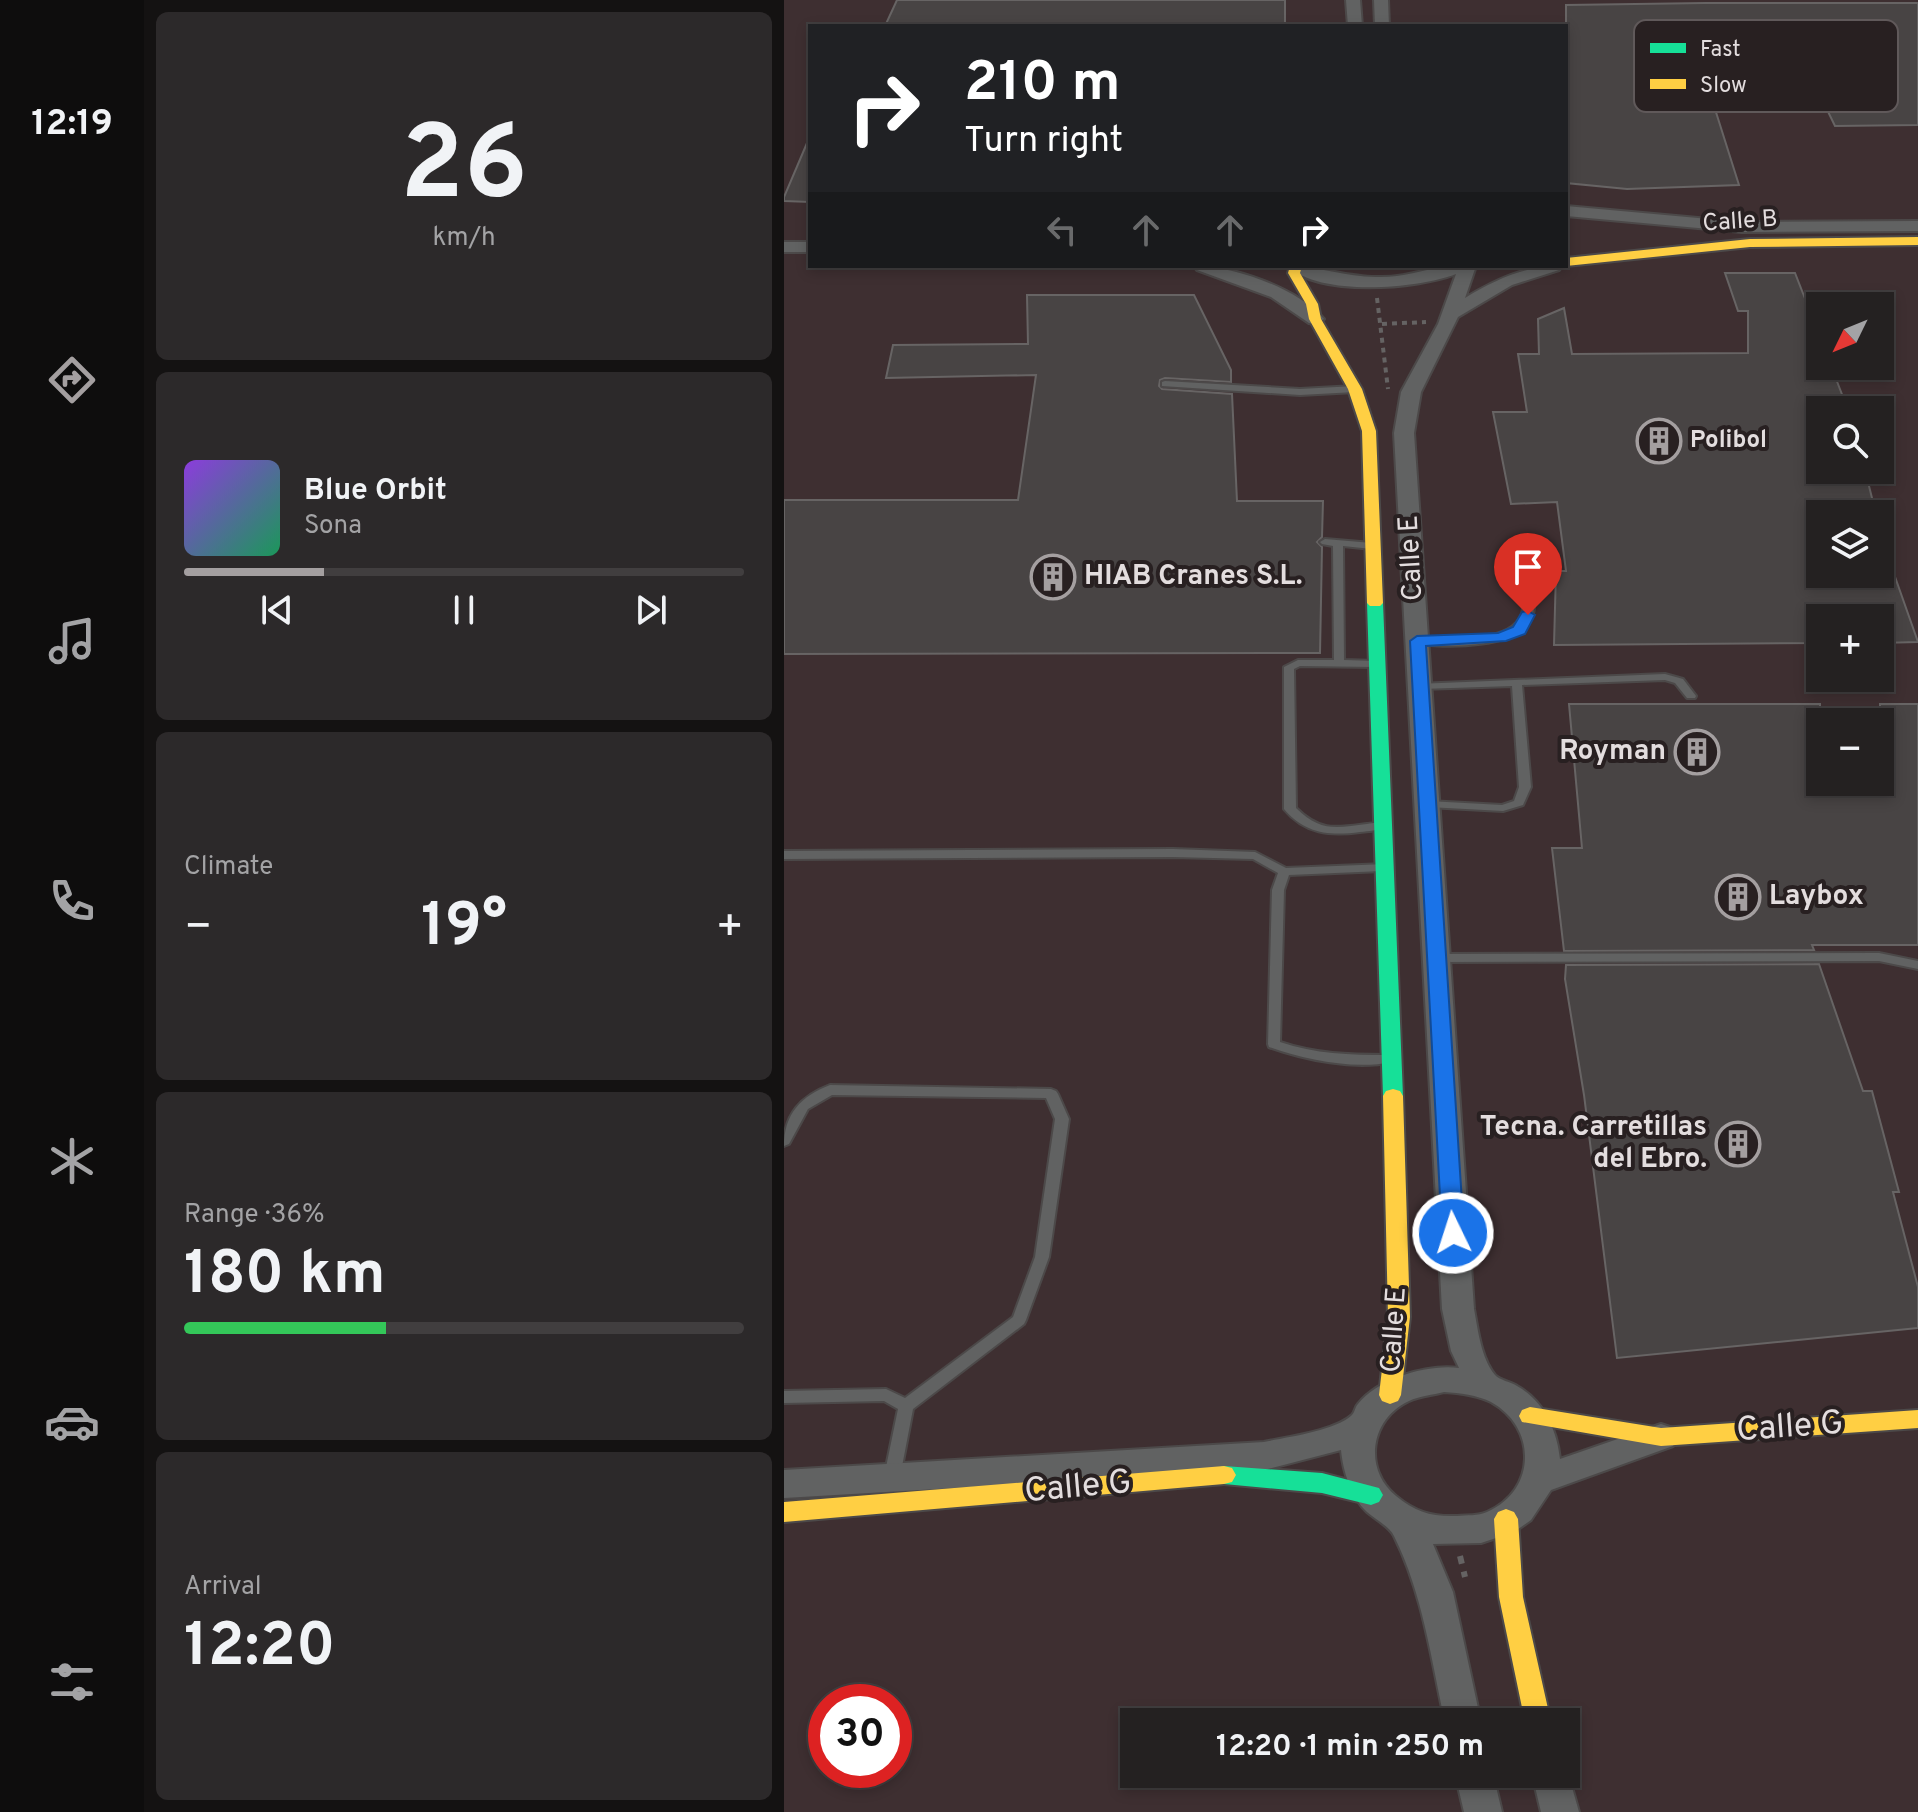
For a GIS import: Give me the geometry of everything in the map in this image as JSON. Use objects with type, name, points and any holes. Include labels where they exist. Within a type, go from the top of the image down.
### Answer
[{"type":"street","points":[[1353,0],[1355,24]]},
{"type":"street","points":[[1381,0],[1382,24]]},
{"type":"street","name":"Calle B","points":[[1568,211],[1742,227],[1918,226]]},
{"type":"street","points":[[784,233],[808,233]]},
{"type":"street","name":"Calle B","points":[[1568,262],[1750,243],[1918,241]]},
{"type":"street","points":[[784,247],[808,247]]},
{"type":"street","name":"Calle E","points":[[1212,268],[1261,285],[1315,319]]},
{"type":"street","points":[[1260,268],[1383,282],[1468,269]]},
{"type":"street","points":[[1443,318],[1506,281],[1547,268]]},
{"type":"street","name":"Calle E","points":[[1287,269],[1312,304],[1315,319],[1355,389],[1369,431],[1399,1288],[1390,1395]]},
{"type":"street","name":"Calle E","points":[[1468,269],[1443,318],[1428,365],[1411,392],[1405,415],[1458,1309],[1467,1351],[1484,1385]]},
{"type":"street","points":[[1460,1708],[1435,1592],[1414,1537],[1371,1495],[1361,1478],[1356,1460],[1357,1442],[1369,1414],[1390,1395],[1425,1381],[1464,1381],[1484,1385],[1517,1403],[1530,1416],[1544,1447],[1541,1480],[1506,1533],[1511,1608],[1535,1708]]},
{"type":"street","name":"Calle G","points":[[1530,1416],[1661,1437],[1918,1419]]},
{"type":"street","name":"Calle G","points":[[784,1484],[1264,1456],[1331,1440],[1362,1425]]},
{"type":"street","name":"Calle G","points":[[1541,1480],[1661,1437]]},
{"type":"street","name":"Calle G","points":[[784,1512],[1227,1475],[1308,1481],[1371,1495]]},
{"type":"street","points":[[1414,1537],[1431,1530],[1458,1533],[1483,1529],[1506,1533]]},
{"type":"street","points":[[1477,1788],[1483,1812]]},
{"type":"street","points":[[1554,1788],[1560,1812]]},
{"type":"lane","points":[[1165,384],[1300,392],[1355,389]]},
{"type":"lane","points":[[1325,542],[1372,546]]},
{"type":"lane","points":[[1338,545],[1339,663]]},
{"type":"lane","points":[[1417,641],[1500,638],[1519,630],[1528,615],[1521,565]]},
{"type":"lane","points":[[1376,664],[1298,663],[1289,667],[1290,809],[1304,825],[1321,832],[1381,826]]},
{"type":"lane","points":[[1421,686],[1665,677],[1679,681],[1691,696]]},
{"type":"lane","points":[[1428,804],[1503,808],[1519,803],[1525,787],[1517,684]]},
{"type":"lane","points":[[784,855],[1173,853],[1255,856],[1284,872],[1382,867]]},
{"type":"lane","points":[[1284,872],[1278,890],[1274,1044],[1300,1054],[1346,1060],[1391,1059]]},
{"type":"lane","points":[[1436,958],[1879,957],[1918,965]]},
{"type":"lane","points":[[784,1141],[803,1106],[830,1090],[1051,1094],[1062,1119],[1042,1257],[1019,1320],[906,1406],[892,1477]]},
{"type":"lane","points":[[784,1397],[886,1395],[906,1406]]},
{"type":"path","points":[[1385,388],[1382,324],[1443,318]]},
{"type":"path","points":[[1414,1537],[1460,1556],[1506,1533]]},
{"type":"shaded area","points":[[784,0],[1918,0],[1918,1812],[784,1812]]},
{"type":"building","points":[[897,0],[1285,0],[1285,24],[886,24]]},
{"type":"building","points":[[1918,3],[1918,125],[1835,126],[1828,112],[1898,112],[1898,20],[1634,20],[1634,112],[1716,112],[1739,185],[1627,189],[1568,183],[1566,5]]},
{"type":"building","points":[[808,141],[808,202],[784,201]]},
{"type":"building","points":[[1725,273],[1795,273],[1806,301],[1806,380],[1836,380],[1843,396],[1806,396],[1806,484],[1868,484],[1872,500],[1806,500],[1806,588],[1894,588],[1894,574],[1918,642],[1894,643],[1894,604],[1806,604],[1806,643],[1554,645],[1556,571],[1566,571],[1557,502],[1511,504],[1493,412],[1527,412],[1518,354],[1539,354],[1538,319],[1564,308],[1572,354],[1748,353],[1748,311],[1738,311]]},
{"type":"building","name":"HIAB Cranes S.L.","points":[[1027,295],[1194,295],[1231,370],[1231,382],[1165,378],[1160,380],[1159,386],[1162,389],[1232,394],[1237,501],[1323,501],[1322,537],[1317,542],[1322,547],[1320,653],[784,654],[784,500],[1018,500],[1036,375],[886,378],[893,345],[1028,344]]},
{"type":"building","points":[[1569,704],[1820,704],[1820,708],[1806,708],[1806,796],[1894,796],[1894,708],[1880,708],[1880,704],[1918,704],[1918,945],[1812,945],[1814,950],[1564,951],[1552,848],[1582,848]]},
{"type":"building","points":[[1819,964],[1863,1091],[1872,1091],[1899,1192],[1893,1192],[1918,1287],[1918,1328],[1617,1358],[1584,1095],[1565,979],[1566,965]]},
{"type":"traffic: fast","points":[[1375,603],[1393,1096]]},
{"type":"traffic: fast","points":[[1224,1475],[1322,1483],[1371,1495]]},
{"type":"traffic: slow","points":[[1568,262],[1750,243],[1918,241]]},
{"type":"traffic: slow","points":[[1295,268],[1294,273],[1312,304],[1315,319],[1355,389],[1369,431],[1375,603]]},
{"type":"traffic: slow","points":[[1390,1395],[1399,1317],[1393,1096]]},
{"type":"traffic: slow","points":[[1530,1416],[1661,1437],[1918,1419]]},
{"type":"traffic: slow","points":[[784,1512],[1224,1475]]},
{"type":"traffic: slow","points":[[1506,1519],[1511,1597],[1535,1708]]},
{"type":"place","name":"Polibol","points":[[1659,441]]},
{"type":"place","name":"HIAB Cranes S.L.","points":[[1053,577]]},
{"type":"place","name":"Royman","points":[[1697,752]]},
{"type":"place","name":"Laybox","points":[[1738,897]]},
{"type":"place","name":"Tecna. Carretillas del Ebro.","points":[[1738,1144]]},
{"type":"route","points":[[1453,1233],[1417,641],[1500,638],[1519,630],[1528,615]]}]
